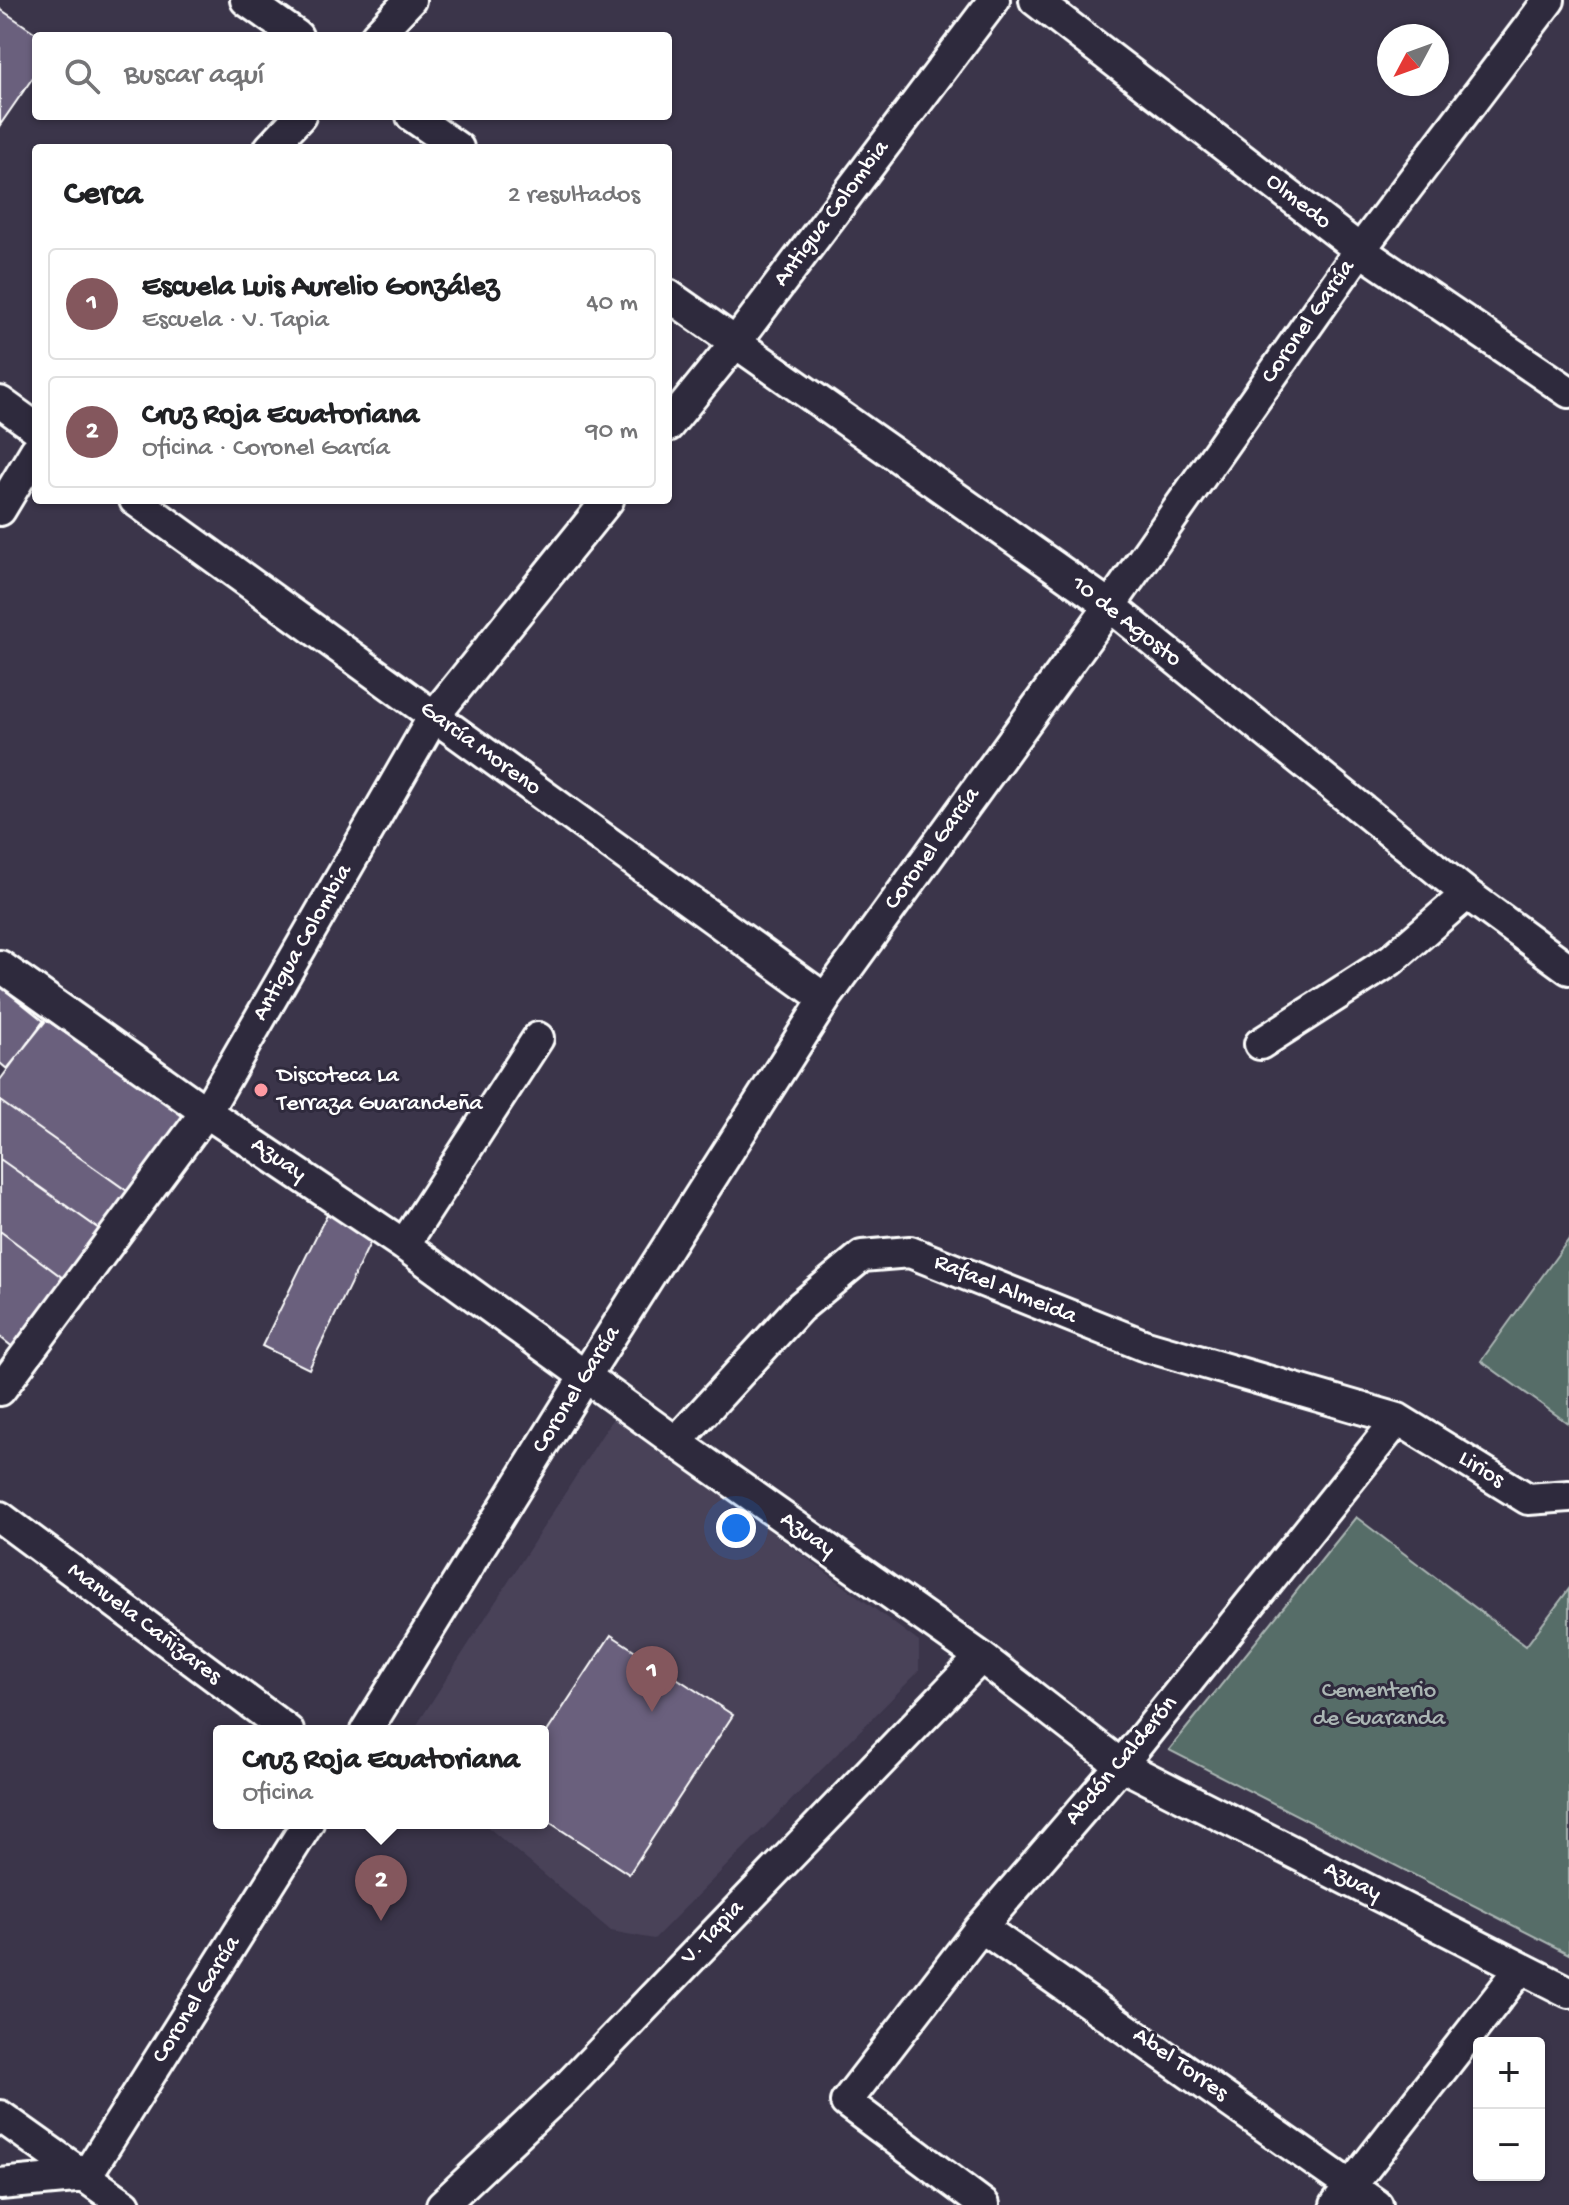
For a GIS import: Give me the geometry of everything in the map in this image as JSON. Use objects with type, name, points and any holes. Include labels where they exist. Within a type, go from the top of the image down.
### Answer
[{"type":"street","points":[[246,0],[291,32]]},
{"type":"street","points":[[380,32],[410,0]]},
{"type":"street","name":"Antigua Colombia","points":[[672,421],[736,342],[994,0]]},
{"type":"street","name":"Olmedo","points":[[1035,0],[1360,250],[1569,392]]},
{"type":"street","name":"Coronel García","points":[[370,1725],[586,1375],[825,999],[1110,606],[1360,250],[1549,0]]},
{"type":"street","points":[[274,144],[296,120]]},
{"type":"street","points":[[418,120],[452,144]]},
{"type":"street","name":"10 de Agosto","points":[[672,298],[1110,606],[1467,894],[1569,969]]},
{"type":"street","points":[[0,402],[32,425]]},
{"type":"street","points":[[0,510],[32,457]]},
{"type":"street","name":"García Moreno","points":[[141,504],[825,999]]},
{"type":"street","name":"Antigua Colombia","points":[[0,1390],[206,1112],[434,716],[605,504]]},
{"type":"street","points":[[1260,1044],[1391,960],[1467,894]]},
{"type":"street","name":"Azuay","points":[[0,966],[206,1112],[404,1245],[981,1657],[1121,1765],[1569,1992]]},
{"type":"street","points":[[404,1245],[538,1038]]},
{"type":"street","name":"Rafael Almeida","points":[[676,1442],[799,1308],[862,1256],[910,1252],[1143,1345],[1398,1419]]},
{"type":"street","name":"Lirios","points":[[1398,1419],[1528,1499],[1569,1496]]},
{"type":"street","name":"Abdón Calderón","points":[[984,2205],[846,2102],[981,1927],[1121,1765],[1398,1419]]},
{"type":"street","name":"Manuela Cañizares","points":[[0,1517],[280,1725]]},
{"type":"street","name":"V. Tapia","points":[[442,2205],[568,2086],[981,1657]]},
{"type":"street","name":"Coronel García","points":[[86,2176],[304,1829]]},
{"type":"street","name":"Abel Torres","points":[[981,1927],[1344,2195],[1377,2205]]},
{"type":"street","points":[[1344,2195],[1521,1968]]},
{"type":"street","points":[[0,2116],[125,2205]]},
{"type":"street","points":[[0,2184],[86,2176]]},
{"type":"shaded area","points":[[615,1415],[919,1642],[919,1671],[654,1939],[611,1931],[490,1829],[549,1829],[549,1725],[417,1725]]},
{"type":"green space","points":[[1569,1239],[1569,1424],[1481,1361]]},
{"type":"green space","name":"Cementerio de Guaranda","points":[[1356,1517],[1526,1646],[1569,1589],[1569,1954],[1169,1750]]},
{"type":"building","points":[[0,9],[34,32],[32,79],[0,125]]},
{"type":"building","points":[[0,986],[45,1022],[7,1069],[0,1063]]},
{"type":"building","points":[[45,1019],[184,1116],[130,1193],[0,1101],[0,1080]]},
{"type":"building","points":[[0,1101],[130,1193],[102,1231],[0,1159]]},
{"type":"building","points":[[0,1159],[102,1231],[67,1281],[0,1231]]},
{"type":"building","points":[[327,1214],[373,1237],[309,1369],[262,1346]]},
{"type":"building","points":[[0,1231],[67,1281],[14,1348],[0,1337]]},
{"type":"building","points":[[611,1635],[733,1715],[629,1874],[549,1822],[549,1729]]},
{"type":"place","name":"Discoteca La Terraza Guarandeña","points":[[261,1090]]},
{"type":"place","name":"Escuela Luis Aurelio González","points":[[652,1712]]},
{"type":"place","name":"Cruz Roja Ecuatoriana","points":[[381,1921]]}]
